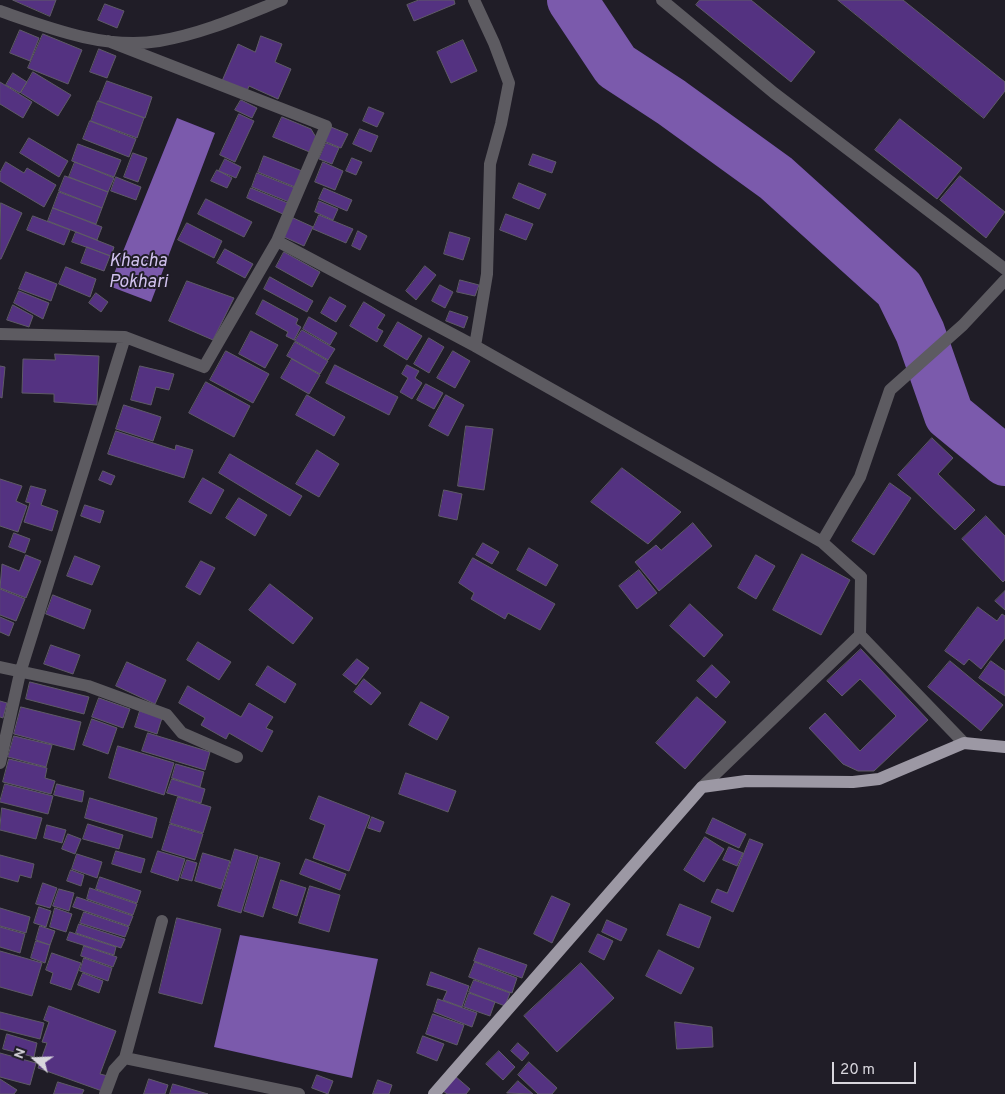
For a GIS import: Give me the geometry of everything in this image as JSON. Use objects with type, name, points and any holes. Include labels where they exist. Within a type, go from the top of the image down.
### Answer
[{"type":"main road","points":[[434,1094],[702,787],[746,782],[852,782],[879,779],[964,742],[1005,747]]},
{"type":"street","points":[[108,42],[158,41],[214,27],[282,0]]},
{"type":"street","points":[[474,0],[509,83],[501,124],[490,164],[487,274],[475,346]]},
{"type":"street","points":[[662,0],[774,93],[1005,269]]},
{"type":"street","points":[[0,11],[46,27],[108,42],[326,126],[277,241],[204,367],[125,337],[0,334]]},
{"type":"street","points":[[277,241],[475,346],[822,542],[861,577],[860,635],[702,787]]},
{"type":"street","points":[[822,542],[860,476],[890,390],[963,325],[1005,280]]},
{"type":"street","points":[[0,764],[20,673],[125,337]]},
{"type":"street","points":[[860,635],[964,742]]},
{"type":"street","points":[[0,667],[20,673],[88,686],[166,715],[182,732],[237,757]]},
{"type":"street","points":[[104,1094],[114,1070],[125,1058],[162,921]]},
{"type":"street","points":[[125,1058],[299,1094]]},
{"type":"water","name":"Khacha Pokhari","points":[[177,118],[215,133],[151,302],[109,286]]},
{"type":"water","points":[[240,935],[378,959],[352,1078],[214,1047]]},
{"type":"building","points":[[13,0],[56,0],[50,16]]},
{"type":"building","points":[[419,0],[454,0],[455,4],[414,21],[407,5]]},
{"type":"building","points":[[700,0],[751,0],[815,52],[791,82],[696,5]]},
{"type":"building","points":[[838,0],[903,0],[1005,82],[1005,91],[984,118]]},
{"type":"building","points":[[105,4],[124,11],[117,28],[98,20]]},
{"type":"building","points":[[20,30],[39,38],[30,61],[10,53]]},
{"type":"building","points":[[43,34],[82,50],[68,84],[28,68]]},
{"type":"building","points":[[261,36],[282,44],[275,62],[291,69],[278,99],[249,86],[247,91],[222,81],[238,44],[255,52]]},
{"type":"building","points":[[463,40],[477,71],[451,83],[437,52]]},
{"type":"building","points":[[99,49],[116,56],[107,78],[90,72]]},
{"type":"building","points":[[33,72],[71,95],[58,116],[21,93]]},
{"type":"building","points":[[13,73],[27,82],[20,93],[6,85]]},
{"type":"building","points":[[107,81],[152,97],[145,118],[99,101]]},
{"type":"building","points":[[0,82],[32,102],[23,118],[0,104]]},
{"type":"building","points":[[241,100],[257,108],[252,118],[235,110]]},
{"type":"building","points":[[98,101],[144,118],[137,138],[91,121]]},
{"type":"building","points":[[369,107],[384,113],[377,127],[363,121]]},
{"type":"building","points":[[239,114],[254,121],[235,162],[220,155]]},
{"type":"building","points":[[282,117],[311,129],[317,139],[312,153],[273,137]]},
{"type":"building","points":[[900,119],[962,168],[937,199],[875,150]]},
{"type":"building","points":[[90,121],[136,139],[129,157],[83,139]]},
{"type":"building","points":[[331,127],[348,134],[341,148],[324,141]]},
{"type":"building","points":[[360,129],[378,136],[371,152],[353,144]]},
{"type":"building","points":[[29,138],[68,161],[59,177],[20,153]]},
{"type":"building","points":[[326,143],[339,148],[332,164],[319,159]]},
{"type":"building","points":[[78,144],[121,160],[114,177],[72,161]]},
{"type":"building","points":[[133,153],[147,158],[138,182],[124,177]]},
{"type":"building","points":[[533,154],[556,162],[552,173],[529,165]]},
{"type":"building","points":[[264,156],[302,171],[295,187],[258,172]]},
{"type":"building","points":[[352,158],[362,162],[356,175],[346,171]]},
{"type":"building","points":[[225,159],[241,167],[236,178],[219,171]]},
{"type":"building","points":[[6,162],[24,173],[27,168],[56,185],[44,207],[0,181],[0,173]]},
{"type":"building","points":[[75,162],[114,178],[108,192],[69,177]]},
{"type":"building","points":[[323,162],[343,171],[335,190],[315,182]]},
{"type":"building","points":[[217,170],[232,178],[227,188],[211,181]]},
{"type":"building","points":[[257,173],[295,188],[289,202],[252,187]]},
{"type":"building","points":[[65,176],[108,192],[102,208],[59,191]]},
{"type":"building","points":[[960,176],[1005,212],[986,238],[940,200]]},
{"type":"building","points":[[116,177],[141,187],[136,200],[111,191]]},
{"type":"building","points":[[519,183],[546,194],[539,209],[513,198]]},
{"type":"building","points":[[251,188],[290,204],[285,215],[247,198]]},
{"type":"building","points":[[324,188],[352,200],[347,211],[319,199]]},
{"type":"building","points":[[59,192],[102,208],[96,224],[53,208]]},
{"type":"building","points":[[206,199],[252,222],[244,237],[198,214]]},
{"type":"building","points":[[319,201],[338,209],[333,220],[315,212]]},
{"type":"building","points":[[1,203],[22,213],[0,259]]},
{"type":"building","points":[[53,208],[102,227],[97,240],[48,221]]},
{"type":"building","points":[[506,214],[533,224],[526,240],[500,230]]},
{"type":"building","points":[[319,215],[353,229],[346,243],[313,229]]},
{"type":"building","points":[[33,216],[70,230],[64,245],[27,230]]},
{"type":"building","points":[[291,217],[313,227],[304,246],[282,236]]},
{"type":"building","points":[[187,223],[222,241],[214,258],[178,240]]},
{"type":"building","points":[[358,231],[367,236],[360,250],[352,246]]},
{"type":"building","points":[[76,232],[114,247],[111,256],[72,242]]},
{"type":"building","points":[[450,232],[470,238],[463,260],[444,254]]},
{"type":"building","points":[[87,247],[110,256],[104,271],[81,263]]},
{"type":"building","points":[[225,249],[253,264],[245,278],[217,263]]},
{"type":"building","points":[[284,252],[320,272],[312,287],[276,267]]},
{"type":"building","points":[[425,266],[436,275],[416,300],[406,291]]},
{"type":"building","points":[[66,267],[96,279],[90,297],[59,284]]},
{"type":"building","points":[[26,272],[57,284],[51,301],[19,289]]},
{"type":"building","points":[[270,277],[313,301],[307,312],[264,289]]},
{"type":"building","points":[[460,280],[479,285],[475,296],[457,292]]},
{"type":"building","points":[[187,281],[234,298],[213,340],[169,321]]},
{"type":"building","points":[[440,285],[453,292],[445,308],[432,301]]},
{"type":"building","points":[[19,291],[49,303],[43,319],[14,303]]},
{"type":"building","points":[[96,293],[108,302],[101,312],[89,303]]},
{"type":"building","points":[[330,297],[346,306],[336,322],[321,313]]},
{"type":"building","points":[[263,300],[298,319],[296,324],[301,327],[294,340],[286,336],[288,332],[256,314]]},
{"type":"building","points":[[364,302],[385,315],[377,328],[383,331],[377,342],[350,326]]},
{"type":"building","points":[[13,305],[33,316],[29,327],[7,320]]},
{"type":"building","points":[[450,311],[468,317],[464,328],[446,321]]},
{"type":"building","points":[[309,317],[337,333],[330,345],[303,329]]},
{"type":"building","points":[[398,322],[422,336],[407,360],[384,346]]},
{"type":"building","points":[[302,330],[335,349],[328,360],[295,341]]},
{"type":"building","points":[[251,331],[278,345],[265,368],[239,354]]},
{"type":"building","points":[[429,338],[444,347],[429,373],[414,364]]},
{"type":"building","points":[[295,342],[328,361],[320,374],[287,356]]},
{"type":"building","points":[[226,351],[269,374],[253,403],[210,380]]},
{"type":"building","points":[[453,351],[470,361],[455,388],[437,378]]},
{"type":"building","points":[[55,354],[99,356],[97,405],[54,402],[54,394],[22,393],[23,359],[55,360]]},
{"type":"building","points":[[292,359],[320,375],[309,394],[281,378]]},
{"type":"building","points":[[335,365],[398,397],[389,415],[326,383]]},
{"type":"building","points":[[407,365],[419,371],[415,378],[422,383],[412,399],[400,392],[408,378],[402,374]]},
{"type":"building","points":[[0,366],[5,367],[2,398],[0,397]]},
{"type":"building","points":[[140,366],[174,374],[169,390],[156,387],[151,405],[131,400]]},
{"type":"building","points":[[206,382],[250,406],[234,437],[189,413]]},
{"type":"building","points":[[426,384],[443,393],[434,409],[417,400]]},
{"type":"building","points":[[307,395],[345,417],[334,436],[296,415]]},
{"type":"building","points":[[446,395],[464,405],[448,436],[429,426]]},
{"type":"building","points":[[124,405],[161,417],[153,441],[116,429]]},
{"type":"building","points":[[466,426],[493,429],[484,490],[458,486]]},
{"type":"building","points":[[116,431],[175,450],[176,445],[193,450],[184,478],[108,454]]},
{"type":"building","points":[[932,438],[953,458],[938,474],[975,510],[955,530],[898,475]]},
{"type":"building","points":[[317,450],[339,464],[319,497],[296,484]]},
{"type":"building","points":[[230,454],[302,496],[290,516],[219,473]]},
{"type":"building","points":[[622,468],[681,512],[648,544],[591,502]]},
{"type":"building","points":[[103,471],[115,476],[111,485],[99,480]]},
{"type":"building","points":[[203,478],[224,490],[211,514],[189,502]]},
{"type":"building","points":[[0,479],[22,486],[16,501],[27,506],[18,532],[0,526]]},
{"type":"building","points":[[890,483],[911,498],[874,555],[852,541]]},
{"type":"building","points":[[31,486],[46,490],[41,505],[58,511],[52,531],[24,522],[30,503],[26,502]]},
{"type":"building","points":[[444,490],[462,494],[457,520],[439,516]]},
{"type":"building","points":[[239,498],[267,515],[255,536],[226,518]]},
{"type":"building","points":[[85,505],[104,511],[100,523],[81,516]]},
{"type":"building","points":[[986,516],[1005,536],[1005,580],[1003,582],[962,539]]},
{"type":"building","points":[[693,523],[712,546],[659,591],[635,562],[656,545],[661,550]]},
{"type":"building","points":[[14,533],[30,539],[25,553],[9,547]]},
{"type":"building","points":[[483,543],[499,552],[492,564],[476,555]]},
{"type":"building","points":[[529,548],[558,565],[546,586],[517,570]]},
{"type":"building","points":[[802,554],[850,580],[821,635],[773,610]]},
{"type":"building","points":[[26,555],[41,561],[26,598],[0,588],[2,564],[19,571]]},
{"type":"building","points":[[756,555],[775,566],[756,599],[738,588]]},
{"type":"building","points":[[75,556],[100,566],[92,585],[67,576]]},
{"type":"building","points":[[473,558],[555,604],[540,630],[508,613],[505,619],[471,599],[474,593],[459,583]]},
{"type":"building","points":[[201,561],[215,568],[200,595],[186,587]]},
{"type":"building","points":[[639,570],[657,593],[637,609],[619,586]]},
{"type":"building","points":[[270,584],[313,618],[293,644],[249,610]]},
{"type":"building","points":[[0,589],[25,599],[16,621],[0,615]]},
{"type":"building","points":[[1005,591],[1005,610],[995,601]]},
{"type":"building","points":[[53,595],[91,610],[84,629],[46,614]]},
{"type":"building","points":[[690,604],[723,635],[704,657],[670,626]]},
{"type":"building","points":[[978,607],[997,621],[1002,614],[1005,616],[1005,638],[981,669],[969,659],[964,665],[945,651]]},
{"type":"building","points":[[0,617],[14,623],[9,636],[0,632]]},
{"type":"building","points":[[198,642],[231,662],[219,680],[187,660]]},
{"type":"building","points":[[51,645],[80,655],[73,674],[44,664]]},
{"type":"building","points":[[861,649],[928,720],[874,771],[858,771],[843,764],[809,728],[825,713],[860,751],[896,716],[860,679],[842,696],[827,681]]},
{"type":"building","points":[[357,659],[369,668],[356,685],[343,675]]},
{"type":"building","points":[[950,661],[1003,705],[981,731],[928,687]]},
{"type":"building","points":[[991,661],[1005,671],[1005,696],[979,678]]},
{"type":"building","points":[[127,662],[166,680],[155,704],[116,686]]},
{"type":"building","points":[[712,665],[730,682],[716,698],[697,681]]},
{"type":"building","points":[[268,666],[296,684],[285,703],[256,685]]},
{"type":"building","points":[[364,679],[381,693],[371,705],[354,692]]},
{"type":"building","points":[[30,682],[89,697],[84,714],[26,699]]},
{"type":"building","points":[[188,686],[241,717],[249,703],[273,717],[266,728],[273,731],[262,752],[229,733],[226,739],[201,725],[205,718],[179,703]]},
{"type":"building","points":[[697,697],[726,722],[685,769],[656,743]]},
{"type":"building","points":[[99,698],[130,709],[123,728],[92,717]]},
{"type":"building","points":[[0,701],[7,703],[3,718],[0,717]]},
{"type":"building","points":[[421,702],[449,717],[437,740],[409,725]]},
{"type":"building","points":[[21,707],[81,722],[74,750],[14,734]]},
{"type":"building","points":[[140,711],[162,718],[157,734],[135,727]]},
{"type":"building","points":[[92,719],[117,728],[108,754],[83,745]]},
{"type":"building","points":[[148,733],[210,752],[205,770],[142,751]]},
{"type":"building","points":[[14,736],[52,745],[46,767],[8,757]]},
{"type":"building","points":[[118,746],[174,763],[164,795],[109,778]]},
{"type":"building","points":[[9,759],[47,768],[45,778],[55,781],[51,794],[3,782]]},
{"type":"building","points":[[176,764],[204,772],[200,787],[172,778]]},
{"type":"building","points":[[406,773],[456,791],[448,812],[399,794]]},
{"type":"building","points":[[172,779],[205,789],[201,803],[167,793]]},
{"type":"building","points":[[5,784],[53,796],[48,814],[0,802]]},
{"type":"building","points":[[57,784],[84,791],[82,802],[54,795]]},
{"type":"building","points":[[319,796],[370,816],[349,871],[313,858],[325,825],[310,819]]},
{"type":"building","points":[[178,797],[211,807],[203,833],[170,823]]},
{"type":"building","points":[[90,798],[157,818],[152,838],[85,818]]},
{"type":"building","points":[[2,808],[42,818],[36,839],[0,830]]},
{"type":"building","points":[[372,817],[384,822],[380,832],[368,828]]},
{"type":"building","points":[[713,818],[746,834],[739,848],[706,833]]},
{"type":"building","points":[[88,824],[123,835],[119,849],[83,839]]},
{"type":"building","points":[[170,824],[203,834],[195,860],[162,850]]},
{"type":"building","points":[[47,825],[66,830],[62,843],[44,838]]},
{"type":"building","points":[[68,834],[81,839],[75,854],[62,849]]},
{"type":"building","points":[[705,837],[724,849],[704,882],[684,870]]},
{"type":"building","points":[[750,839],[763,844],[733,912],[711,902],[717,889],[727,893]]},
{"type":"building","points":[[729,847],[743,853],[737,866],[723,860]]},
{"type":"building","points":[[235,849],[258,856],[241,913],[218,906]]},
{"type":"building","points":[[116,851],[145,859],[141,873],[112,864]]},
{"type":"building","points":[[158,851],[185,859],[178,881],[151,872]]},
{"type":"building","points":[[203,853],[230,861],[221,889],[195,881]]},
{"type":"building","points":[[77,854],[102,862],[97,878],[72,869]]},
{"type":"building","points":[[0,855],[34,864],[31,878],[20,875],[18,882],[0,877]]},
{"type":"building","points":[[260,857],[280,863],[263,917],[244,911]]},
{"type":"building","points":[[306,859],[346,874],[340,890],[300,874]]},
{"type":"building","points":[[187,860],[197,863],[192,881],[181,878]]},
{"type":"building","points":[[71,870],[84,875],[81,886],[67,881]]},
{"type":"building","points":[[100,877],[141,891],[137,903],[96,889]]},
{"type":"building","points":[[281,880],[306,888],[297,916],[273,908]]},
{"type":"building","points":[[43,883],[57,888],[50,908],[36,904]]},
{"type":"building","points":[[310,886],[340,895],[329,932],[299,923]]},
{"type":"building","points":[[90,888],[137,904],[133,915],[87,899]]},
{"type":"building","points":[[59,889],[74,893],[69,911],[53,906]]},
{"type":"building","points":[[552,896],[570,904],[552,943],[534,934]]},
{"type":"building","points":[[77,897],[133,916],[129,926],[73,907]]},
{"type":"building","points":[[680,904],[711,917],[699,948],[667,935]]},
{"type":"building","points":[[39,907],[51,911],[46,927],[34,923]]},
{"type":"building","points":[[0,908],[30,917],[26,933],[0,926]]},
{"type":"building","points":[[55,908],[72,914],[66,932],[50,927]]},
{"type":"building","points":[[84,912],[129,927],[125,937],[80,923]]},
{"type":"building","points":[[177,918],[221,929],[202,1004],[159,993]]},
{"type":"building","points":[[607,920],[627,929],[621,941],[602,932]]},
{"type":"building","points":[[79,924],[125,939],[121,948],[76,933]]},
{"type":"building","points":[[40,926],[55,931],[50,945],[36,940]]},
{"type":"building","points":[[0,927],[25,934],[20,953],[0,947]]},
{"type":"building","points":[[70,932],[116,947],[114,955],[67,940]]},
{"type":"building","points":[[598,934],[613,941],[604,960],[589,952]]},
{"type":"building","points":[[36,941],[50,945],[45,963],[31,958]]},
{"type":"building","points":[[84,946],[117,957],[113,967],[81,956]]},
{"type":"building","points":[[479,948],[527,965],[522,978],[474,961]]},
{"type":"building","points":[[659,950],[694,968],[681,994],[646,976]]},
{"type":"building","points":[[0,951],[42,963],[32,996],[0,987]]},
{"type":"building","points":[[52,953],[81,963],[71,990],[50,983],[53,973],[46,970]]},
{"type":"building","points":[[84,958],[112,968],[108,981],[80,971]]},
{"type":"building","points":[[475,962],[517,978],[512,993],[469,977]]},
{"type":"building","points":[[581,963],[614,998],[557,1052],[524,1016]]},
{"type":"building","points":[[431,972],[469,986],[462,1007],[443,1000],[447,991],[427,985]]},
{"type":"building","points":[[83,973],[103,981],[99,993],[78,985]]},
{"type":"building","points":[[474,980],[510,993],[505,1006],[469,992]]},
{"type":"building","points":[[469,993],[495,1002],[490,1016],[464,1007]]},
{"type":"building","points":[[438,999],[477,1013],[472,1027],[434,1012]]},
{"type":"building","points":[[49,1006],[116,1031],[100,1074],[108,1076],[102,1091],[38,1068],[47,1043],[42,1042],[49,1022],[44,1020]]},
{"type":"building","points":[[0,1012],[44,1023],[40,1039],[0,1029]]},
{"type":"building","points":[[433,1014],[464,1025],[457,1045],[426,1034]]},
{"type":"building","points":[[675,1022],[712,1027],[713,1047],[677,1049]]},
{"type":"building","points":[[7,1034],[37,1043],[34,1057],[3,1049]]},
{"type":"building","points":[[423,1036],[444,1044],[437,1061],[417,1053]]},
{"type":"building","points":[[518,1043],[529,1053],[522,1061],[511,1051]]},
{"type":"building","points":[[499,1051],[515,1067],[503,1080],[486,1064]]},
{"type":"building","points":[[0,1053],[36,1063],[30,1085],[0,1077]]},
{"type":"building","points":[[529,1062],[557,1088],[552,1094],[538,1094],[518,1075]]},
{"type":"building","points":[[317,1075],[333,1081],[328,1094],[312,1088]]},
{"type":"building","points":[[455,1076],[470,1089],[466,1094],[447,1094],[443,1091]]},
{"type":"building","points":[[0,1079],[17,1090],[14,1094],[0,1094]]},
{"type":"building","points":[[149,1079],[168,1085],[165,1094],[144,1094]]},
{"type":"building","points":[[378,1080],[392,1085],[389,1094],[373,1094]]},
{"type":"building","points":[[518,1081],[533,1094],[507,1093]]},
{"type":"building","points":[[58,1082],[84,1090],[82,1094],[54,1094]]},
{"type":"building","points":[[173,1084],[208,1094],[170,1094]]},
{"type":"waterway","points":[[572,0],[616,66],[671,102],[776,178],[899,289],[920,332],[949,415],[1005,461]]}]
